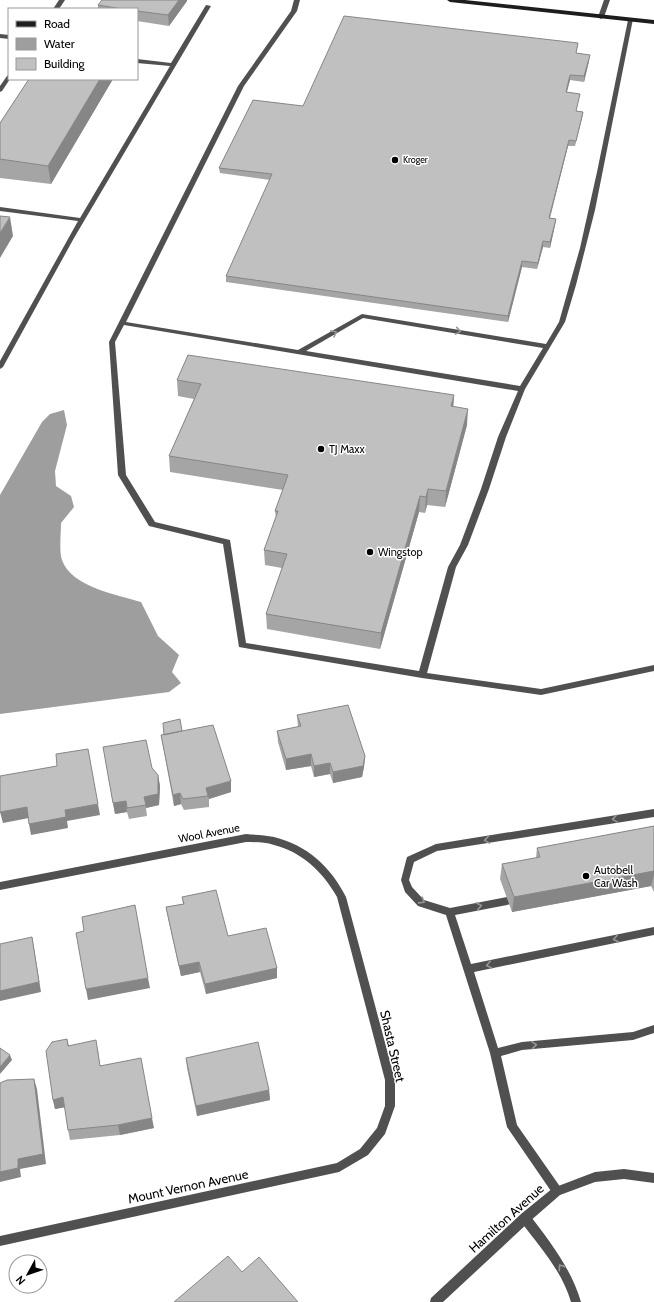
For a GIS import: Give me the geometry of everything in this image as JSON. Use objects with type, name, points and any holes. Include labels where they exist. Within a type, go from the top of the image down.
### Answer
[{"type":"main road","points":[[450,0],[654,22]]},
{"type":"street","points":[[297,0],[294,10],[241,86],[112,342],[122,475],[152,524],[227,542],[242,645],[422,675],[541,692],[654,668]]},
{"type":"street","points":[[601,16],[607,0]]},
{"type":"street","points":[[0,366],[82,220],[208,6]]},
{"type":"street","points":[[422,675],[452,567],[464,545],[485,489],[502,437],[522,389],[562,322],[601,170],[630,20]]},
{"type":"street","points":[[138,61],[173,65]]},
{"type":"street","points":[[0,90],[8,78]]},
{"type":"street","points":[[0,209],[82,220]]},
{"type":"street","points":[[300,352],[362,316],[547,346]]},
{"type":"street","points":[[121,324],[522,389]]},
{"type":"street","points":[[507,901],[450,912],[421,903],[408,890],[405,880],[410,860],[436,848],[654,813]]},
{"type":"street","name":"Wool Avenue","points":[[0,886],[246,838],[275,841],[296,849],[318,864],[335,884],[341,897],[369,1001]]},
{"type":"street","points":[[450,912],[495,1052],[512,1127],[557,1191]]},
{"type":"street","points":[[469,969],[654,931]]},
{"type":"street","name":"Shasta Street","points":[[369,1001],[390,1080],[390,1106],[381,1131],[373,1141]]},
{"type":"street","points":[[495,1052],[522,1046],[633,1036],[654,1029]]},
{"type":"street","name":"Mount Vernon Avenue","points":[[0,1241],[340,1167],[364,1152],[373,1141]]},
{"type":"street","name":"Hamilton Avenue","points":[[435,1302],[525,1218],[557,1191],[595,1177],[624,1174],[654,1178]]},
{"type":"street","points":[[525,1218],[564,1270],[573,1288],[576,1302]]},
{"type":"water","points":[[64,410],[67,425],[55,471],[56,486],[71,496],[74,507],[61,523],[60,548],[62,560],[67,569],[75,577],[85,583],[108,593],[141,602],[158,636],[179,655],[172,672],[181,683],[169,692],[0,714],[0,495],[42,422],[50,414]]},
{"type":"building","points":[[102,0],[179,0],[168,15],[138,11],[138,8],[117,8],[98,5]]},
{"type":"building","name":"Kroger","points":[[344,16],[578,43],[576,53],[590,55],[584,76],[570,75],[566,92],[580,94],[576,111],[583,112],[576,141],[569,140],[549,218],[556,219],[550,242],[543,241],[538,263],[522,261],[508,316],[226,276],[272,174],[219,168],[253,100],[303,106]]},
{"type":"building","points":[[28,80],[99,80],[48,166],[0,159],[0,123]]},
{"type":"building","points":[[0,216],[10,217],[0,233]]},
{"type":"building","points":[[188,355],[454,395],[451,406],[468,409],[446,491],[428,489],[426,497],[420,496],[381,633],[266,614],[287,554],[264,550],[278,511],[275,511],[288,475],[169,456],[201,384],[177,380]]},
{"type":"building","points":[[348,705],[365,756],[363,766],[333,772],[330,763],[314,766],[311,754],[286,759],[277,731],[301,726],[297,715]]},
{"type":"building","points":[[180,719],[182,731],[164,735],[163,723]]},
{"type":"building","points":[[213,725],[231,781],[206,788],[208,796],[183,799],[180,793],[173,795],[161,735]]},
{"type":"building","points":[[146,740],[152,768],[158,775],[158,794],[144,797],[146,805],[127,808],[126,801],[113,803],[103,747]]},
{"type":"building","points":[[88,749],[98,804],[65,810],[66,817],[29,824],[27,807],[0,812],[0,776],[57,766],[56,754]]},
{"type":"building","name":"Autobell Car Wash","points":[[654,826],[654,871],[514,897],[502,864],[540,857],[537,848]]},
{"type":"building","points":[[216,890],[228,936],[266,928],[277,968],[205,984],[199,962],[179,966],[166,907],[184,904],[182,897]]},
{"type":"building","points":[[135,905],[148,978],[86,989],[76,933],[84,931],[82,917]]},
{"type":"building","points":[[32,937],[39,982],[0,991],[0,944]]},
{"type":"building","points":[[67,1039],[68,1046],[96,1040],[100,1066],[141,1058],[152,1118],[118,1125],[68,1130],[63,1097],[53,1100],[46,1051],[52,1042]]},
{"type":"building","points":[[258,1042],[269,1090],[196,1106],[186,1058]]},
{"type":"building","points":[[0,1048],[10,1055],[0,1067]]},
{"type":"building","points":[[34,1079],[43,1154],[18,1159],[18,1168],[0,1172],[0,1083],[7,1080]]},
{"type":"building","points":[[228,1256],[242,1272],[259,1257],[298,1302],[174,1302]]},
{"type":"place","name":"Kroger","points":[[395,160]]},
{"type":"place","name":"TJ Maxx","points":[[321,449]]},
{"type":"place","name":"Wingstop","points":[[370,552]]},
{"type":"place","name":"Autobell Car Wash","points":[[586,876]]}]
